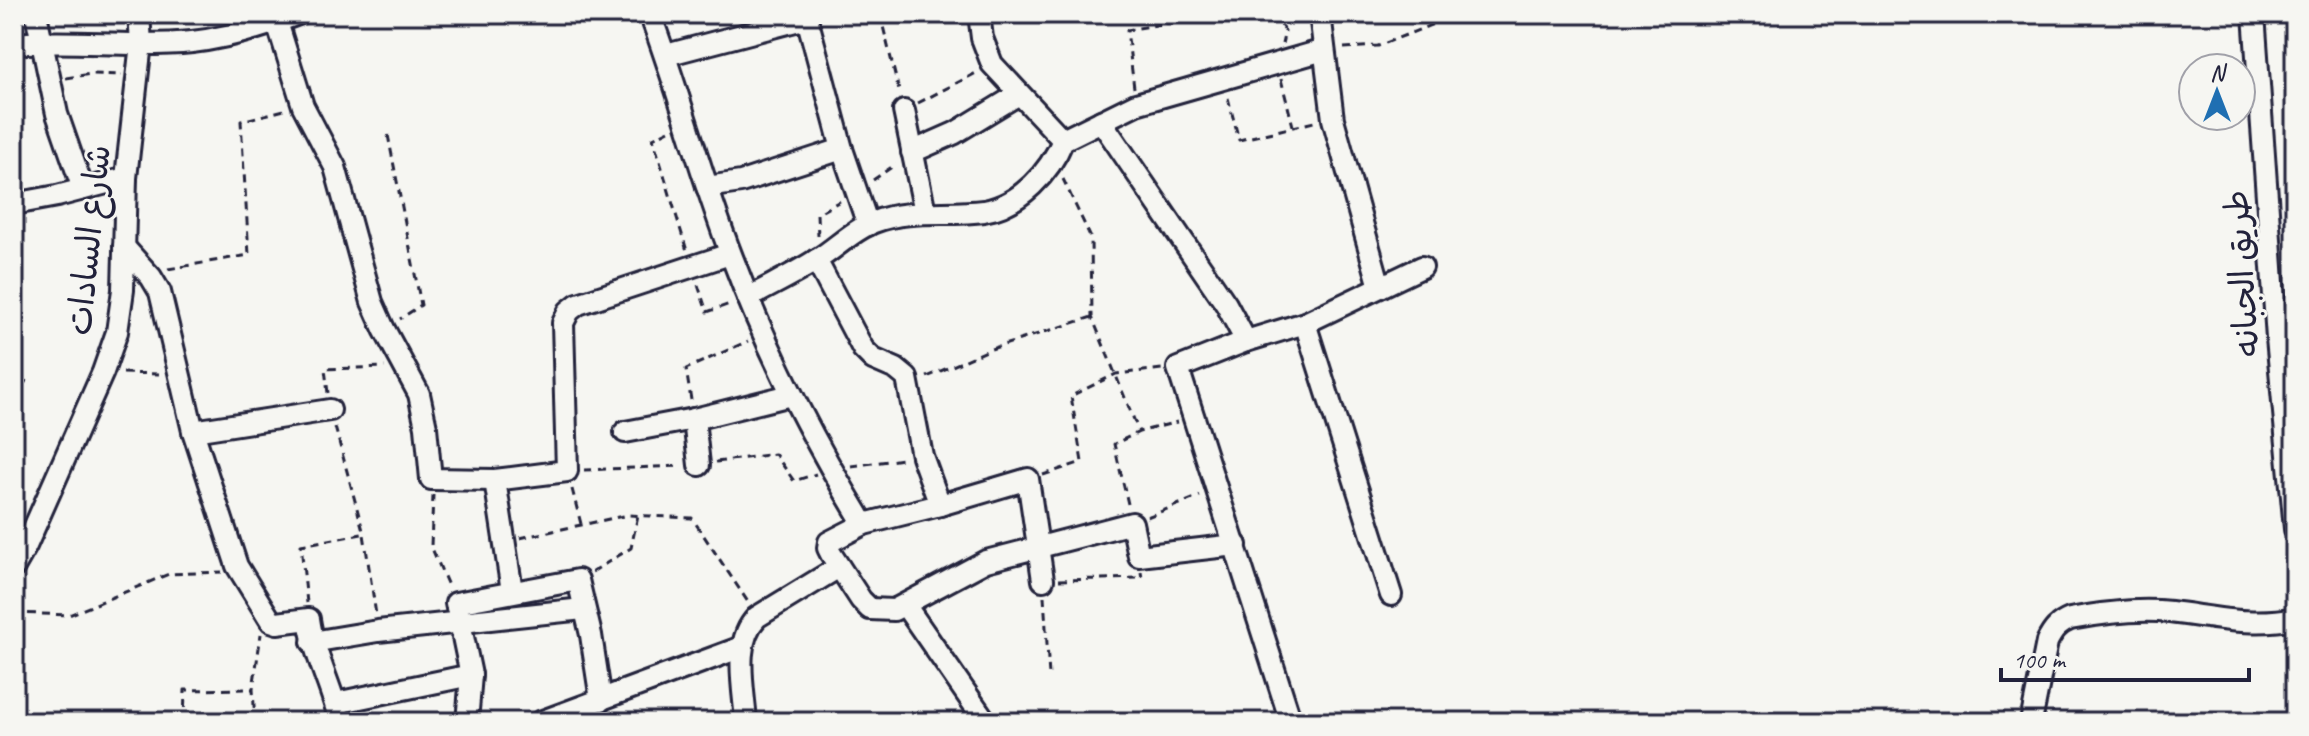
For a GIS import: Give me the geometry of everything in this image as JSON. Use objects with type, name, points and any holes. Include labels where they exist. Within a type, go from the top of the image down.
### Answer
[{"type":"street","points":[[36,14],[67,146],[83,189]]},
{"type":"street","name":"شارع السادات","points":[[14,567],[20,543],[103,372],[117,332],[123,290],[126,178],[141,43],[139,14]]},
{"type":"street","points":[[14,44],[167,44],[220,38],[298,14]]},
{"type":"street","points":[[650,14],[730,254],[763,334],[791,395],[864,524]]},
{"type":"street","points":[[979,14],[982,38],[992,64],[1063,140]]},
{"type":"street","points":[[1320,14],[1333,119],[1380,287]]},
{"type":"street","name":"طريق الجبانه","points":[[2254,14],[2277,338],[2295,529]]},
{"type":"street","points":[[666,55],[807,18],[842,149],[868,225]]},
{"type":"street","points":[[277,22],[303,106],[335,167],[362,272],[384,329],[423,407],[431,479],[495,480],[567,471],[563,323],[567,315],[578,304],[730,254]]},
{"type":"street","points":[[748,298],[816,260],[868,225],[904,214],[986,210],[1008,202],[1025,191],[1055,161],[1063,140],[1136,104],[1324,50]]},
{"type":"street","points":[[912,152],[955,133],[1019,94]]},
{"type":"street","points":[[904,111],[925,212]]},
{"type":"street","points":[[1101,121],[1226,304],[1246,341]]},
{"type":"street","points":[[707,187],[741,182],[842,149]]},
{"type":"street","points":[[14,204],[126,178]]},
{"type":"street","points":[[124,247],[160,292],[193,431],[237,566],[271,621],[309,619],[312,642],[338,713],[471,675]]},
{"type":"street","points":[[816,260],[863,349],[879,362],[902,373],[909,384],[922,456],[940,505]]},
{"type":"street","points":[[1291,722],[1178,368],[1246,341],[1305,323],[1422,267]]},
{"type":"street","points":[[1305,323],[1391,595]]},
{"type":"street","points":[[625,432],[791,395]]},
{"type":"street","points":[[193,431],[330,410]]},
{"type":"street","points":[[694,419],[699,465]]},
{"type":"street","points":[[1043,580],[1039,548],[1028,479],[864,524],[829,542],[828,548],[870,609],[894,610],[986,561],[1039,548],[1132,523],[1139,556],[1236,545]]},
{"type":"street","points":[[495,480],[512,591]]},
{"type":"street","points":[[746,722],[742,647],[749,625],[839,567]]},
{"type":"street","points":[[312,642],[458,613],[512,591],[578,580],[591,635],[601,700]]},
{"type":"street","points":[[905,605],[986,722]]},
{"type":"street","points":[[458,613],[583,609]]},
{"type":"street","points":[[2031,722],[2047,642],[2060,623],[2083,616],[2148,610],[2246,623],[2295,618]]},
{"type":"street","points":[[458,613],[471,675],[467,722]]},
{"type":"street","points":[[547,721],[742,647]]},
{"type":"path","points":[[524,23],[550,14]]},
{"type":"path","points":[[880,14],[904,111],[992,64]]},
{"type":"path","points":[[1136,104],[1127,30],[1221,14]]},
{"type":"path","points":[[1273,14],[1285,31],[1277,63],[1293,126]]},
{"type":"path","points":[[1324,50],[1378,46],[1459,14]]},
{"type":"path","points":[[50,81],[91,74],[137,76]]},
{"type":"path","points":[[1223,79],[1239,140],[1333,119]]},
{"type":"path","points":[[144,271],[249,255],[241,121],[303,106]]},
{"type":"path","points":[[687,122],[653,138],[707,312],[748,298]]},
{"type":"path","points":[[384,329],[421,305],[388,135]]},
{"type":"path","points":[[816,260],[817,214],[857,192],[912,152]]},
{"type":"path","points":[[1055,161],[1091,238],[1092,317],[1139,432]]},
{"type":"path","points":[[909,384],[991,349],[1092,317]]},
{"type":"path","points":[[694,419],[686,369],[763,334]]},
{"type":"path","points":[[378,631],[364,534],[330,410],[325,369],[405,367]]},
{"type":"path","points":[[1028,479],[1082,462],[1071,396],[1116,374],[1178,368]]},
{"type":"path","points":[[103,372],[179,375]]},
{"type":"path","points":[[14,409],[26,380]]},
{"type":"path","points":[[1193,418],[1139,432],[1114,444],[1132,523],[1218,488]]},
{"type":"path","points":[[581,524],[567,471],[699,465],[775,454],[794,481],[831,469],[922,456]]},
{"type":"path","points":[[431,479],[434,504],[431,546],[458,613]]},
{"type":"path","points":[[578,580],[631,548],[638,515]]},
{"type":"path","points":[[504,541],[638,515],[692,518],[757,617]]},
{"type":"path","points":[[309,619],[301,545],[364,534]]},
{"type":"path","points":[[1049,676],[1043,580],[1142,578],[1139,556]]},
{"type":"path","points":[[14,613],[69,615],[169,574],[218,574],[237,566]]},
{"type":"path","points":[[255,722],[253,689],[264,614]]},
{"type":"path","points":[[184,722],[185,690],[253,689]]}]
